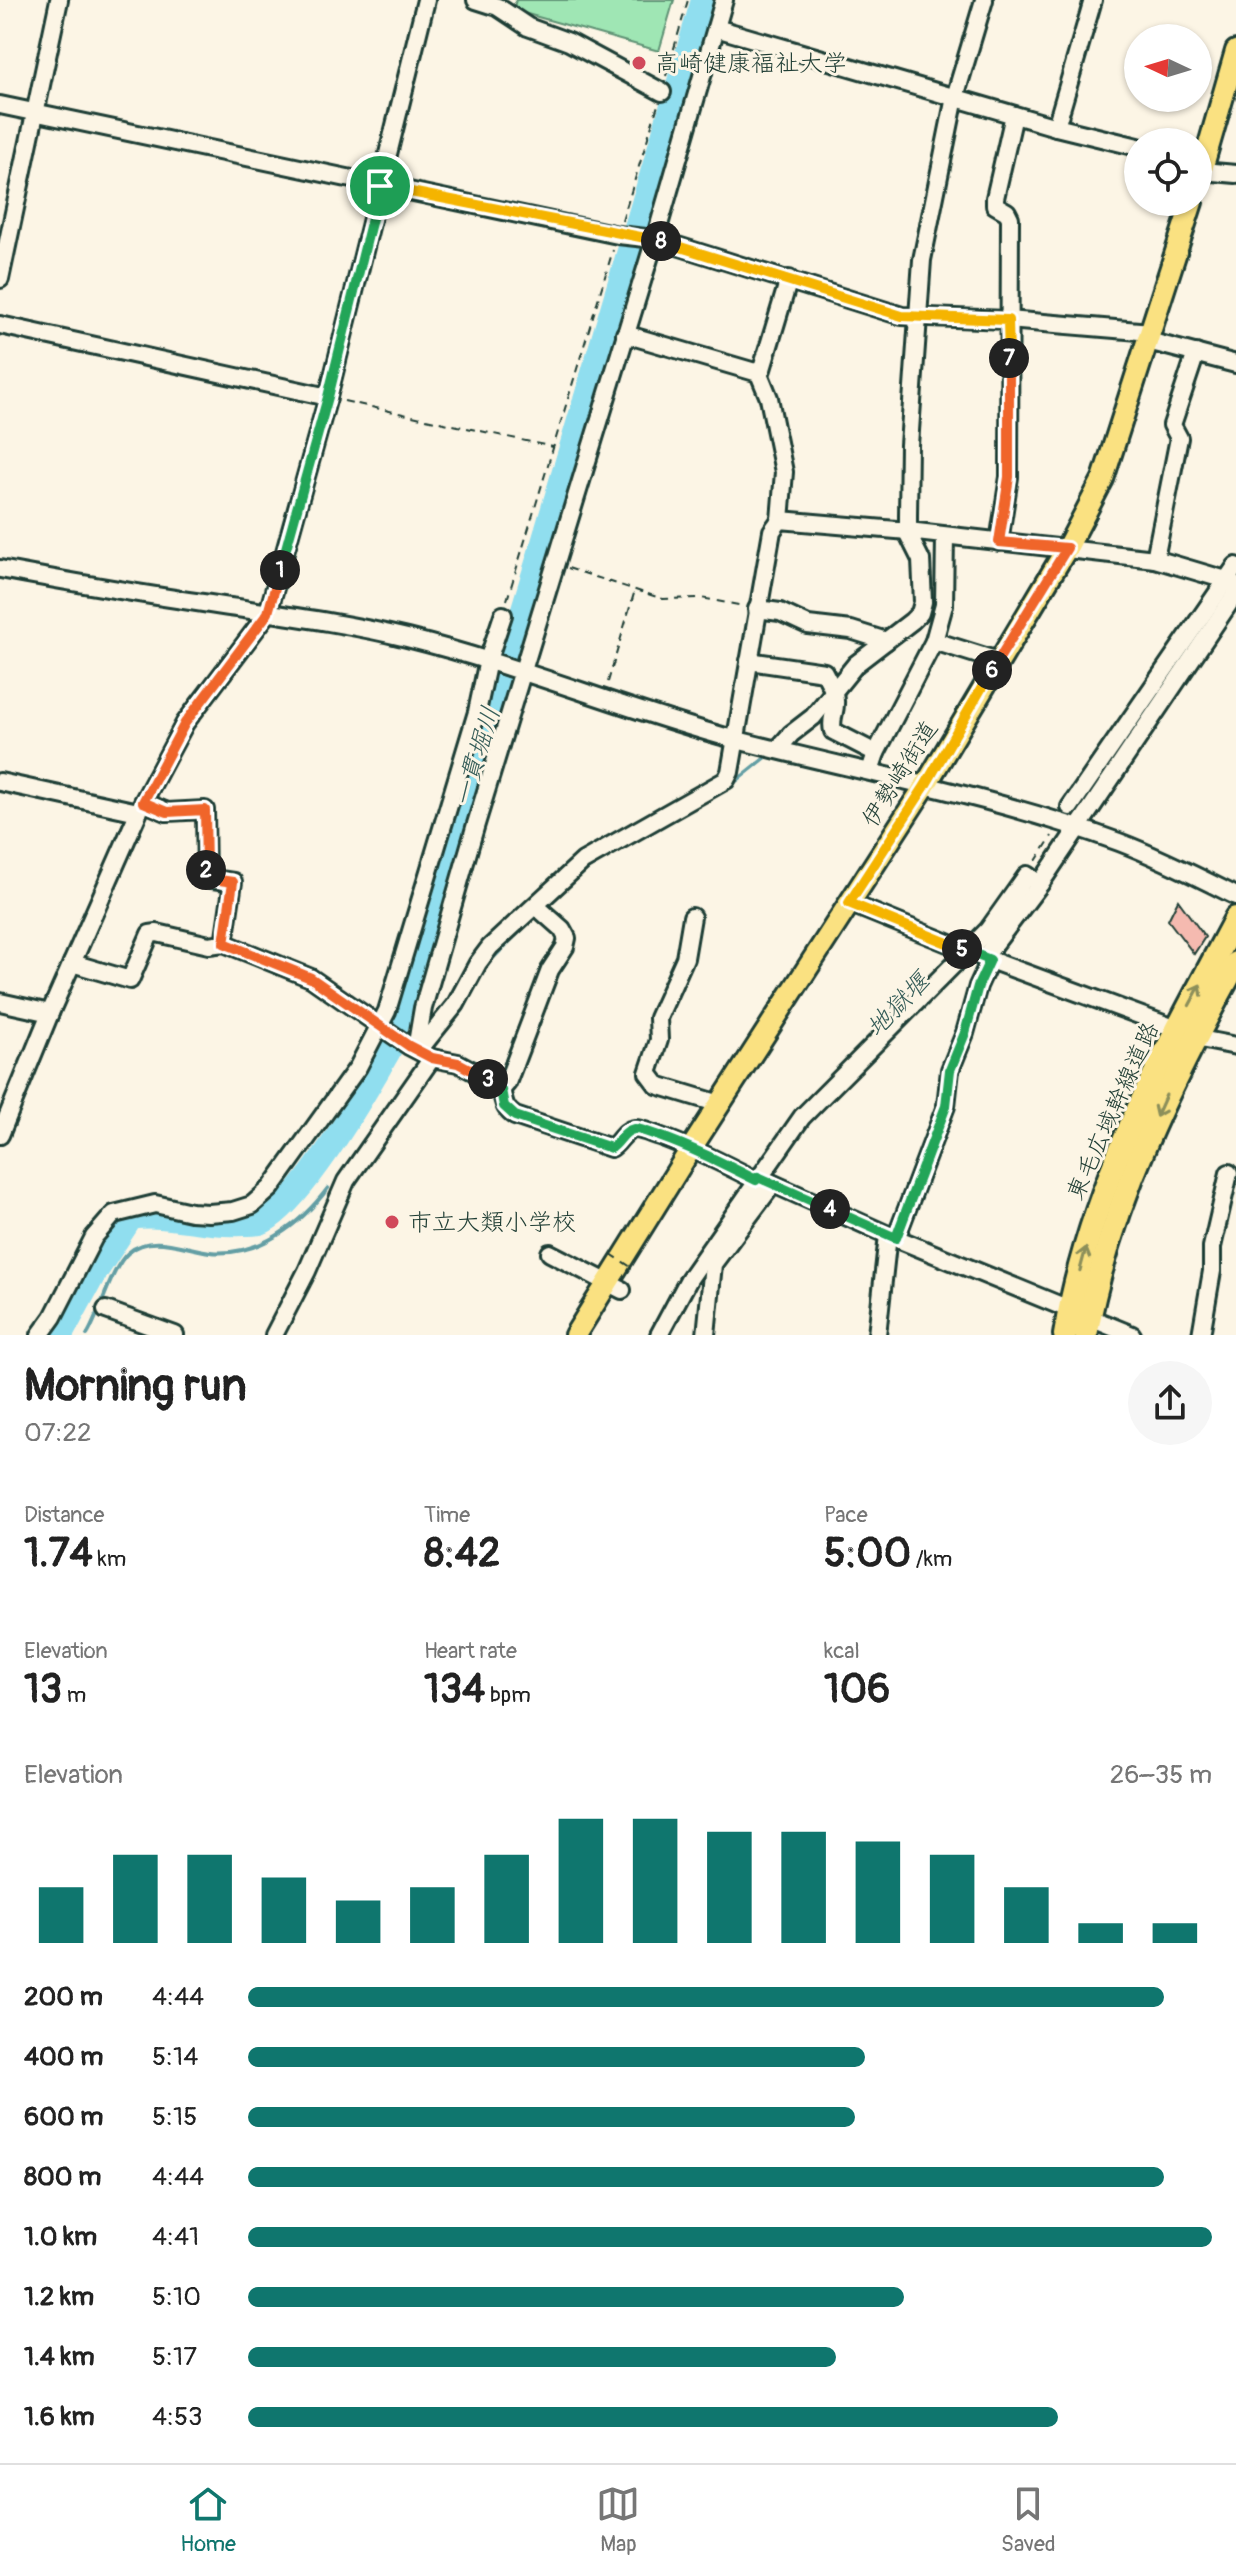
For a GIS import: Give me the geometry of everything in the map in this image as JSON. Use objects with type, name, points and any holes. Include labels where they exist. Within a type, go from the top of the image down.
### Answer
[{"type":"highway","name":"東毛広域幹線道路","points":[[1065,1335],[1082,1320],[1092,1225],[1116,1157],[1186,1033],[1236,918]]},
{"type":"highway","name":"東毛広域幹線道路","points":[[1186,1033],[1236,963]]},
{"type":"main road","points":[[1212,132],[1236,51]]},
{"type":"main road","name":"伊勢崎街道","points":[[575,1335],[615,1285],[692,1147],[925,786],[1067,548],[1103,479],[1188,216]]},
{"type":"street","points":[[0,279],[59,0]]},
{"type":"street","points":[[0,1135],[140,807],[185,723],[268,613],[328,397],[426,0]]},
{"type":"street","points":[[476,0],[498,7],[528,27],[569,42],[662,92]]},
{"type":"street","points":[[419,1050],[432,977],[724,0]]},
{"type":"street","points":[[778,749],[813,717],[856,664],[920,613],[923,602],[921,560],[908,531],[916,315],[922,260],[955,97],[984,0]]},
{"type":"street","points":[[1056,127],[1093,0]]},
{"type":"street","points":[[716,28],[1056,127],[1124,144]]},
{"type":"street","points":[[0,105],[380,186],[652,239],[902,316],[1008,320],[1149,336],[1236,364]]},
{"type":"street","points":[[999,542],[1009,477],[1010,218],[1007,212],[995,205],[995,198],[1014,115]]},
{"type":"street","points":[[1212,171],[1236,174]]},
{"type":"street","points":[[625,334],[758,371],[762,369],[789,279]]},
{"type":"street","points":[[0,325],[328,397]]},
{"type":"street","points":[[1155,559],[1179,438],[1172,425],[1196,353]]},
{"type":"street","points":[[274,1335],[307,1271],[346,1181],[419,1050],[456,1004],[490,947],[583,861],[726,780],[730,772],[772,531],[780,520],[784,472],[769,398],[758,371]]},
{"type":"street","points":[[780,520],[1155,559],[1233,581]]},
{"type":"street","points":[[870,771],[876,753],[934,641],[944,605],[945,536]]},
{"type":"street","points":[[0,569],[405,637],[734,739],[870,771],[1060,823],[1164,861],[1236,896]]},
{"type":"street","points":[[1070,807],[1233,581]]},
{"type":"street","points":[[706,1335],[713,1264],[802,1117],[988,930],[1078,829],[1233,581]]},
{"type":"street","points":[[757,609],[780,612],[808,625],[851,630],[886,641]]},
{"type":"street","points":[[40,1335],[53,1317],[94,1237],[114,1214],[155,1204],[191,1212],[233,1211],[252,1205],[271,1188],[358,1067],[382,1027],[503,615]]},
{"type":"street","points":[[934,641],[998,661]]},
{"type":"street","points":[[749,661],[824,672],[834,692],[836,705],[831,723],[833,731],[876,753]]},
{"type":"street","points":[[603,700],[608,682]]},
{"type":"street","points":[[0,782],[167,812],[205,810],[206,878],[233,882],[224,943]]},
{"type":"street","points":[[877,1335],[892,1236],[946,1106],[950,1070],[965,1033],[987,959],[1034,880]]},
{"type":"street","points":[[849,903],[987,959],[1186,1033],[1236,1046]]},
{"type":"street","points":[[501,1090],[507,1083],[550,970],[565,947],[567,938],[562,929],[536,906]]},
{"type":"street","points":[[692,917],[685,958],[658,1018],[659,1040],[648,1073],[657,1085],[720,1104]]},
{"type":"street","points":[[72,963],[130,980],[150,934],[209,945],[224,943],[311,978],[419,1050],[458,1063],[497,1084],[504,1106],[515,1116],[611,1148],[633,1129],[692,1147],[1082,1320],[1132,1335]]},
{"type":"street","points":[[0,1002],[50,1013]]},
{"type":"street","points":[[1201,1335],[1212,1271],[1212,1247],[1229,1173]]},
{"type":"street","points":[[659,1335],[689,1279],[762,1180]]},
{"type":"street","points":[[550,1253],[615,1285]]},
{"type":"street","points":[[106,1310],[175,1335]]},
{"type":"path","points":[[503,615],[620,235],[688,0]]},
{"type":"path","points":[[328,397],[554,448]]},
{"type":"path","points":[[556,564],[663,599],[701,598],[757,609]]},
{"type":"path","points":[[608,682],[635,589]]},
{"type":"path","points":[[1034,880],[1060,823]]},
{"type":"path","points":[[611,1254],[634,1269]]},
{"type":"green space","name":"高崎健康福祉大学","points":[[516,0],[674,0],[659,51],[513,10]]},
{"type":"building","points":[[1178,900],[1205,937],[1194,954],[1168,920]]},
{"type":"waterway","name":"一貫堀川","points":[[61,1335],[92,1278],[131,1218],[251,1224],[260,1223],[276,1213],[331,1146],[389,1051],[703,0]]},
{"type":"waterway","points":[[917,445],[921,394]]},
{"type":"waterway","name":"地獄堰","points":[[1072,821],[1154,699]]},
{"type":"waterway","points":[[730,786],[770,754]]},
{"type":"waterway","points":[[585,870],[601,860]]},
{"type":"waterway","points":[[487,964],[537,914]]},
{"type":"waterway","points":[[449,1025],[462,1011],[475,986]]},
{"type":"waterway","points":[[87,1335],[116,1269],[137,1247],[157,1243],[210,1252],[245,1249],[292,1225],[328,1188]]},
{"type":"place","name":"高崎健康福祉大学","points":[[639,63]]},
{"type":"place","name":"市立大類小学校","points":[[392,1222]]},
{"type":"route","points":[[380,186],[618,235],[655,239],[902,316],[1008,320],[1009,477],[999,542],[1067,548],[925,786],[849,903],[990,960],[950,1070],[946,1106],[896,1238],[758,1177],[756,1180],[692,1147],[643,1131],[633,1129],[626,1132],[611,1148],[555,1132],[508,1112],[501,1102],[501,1090],[497,1084],[458,1063],[432,1058],[409,1046],[311,978],[224,943],[233,882],[206,878],[205,810],[167,812],[143,802],[185,723],[268,613],[328,397],[380,186]]}]
